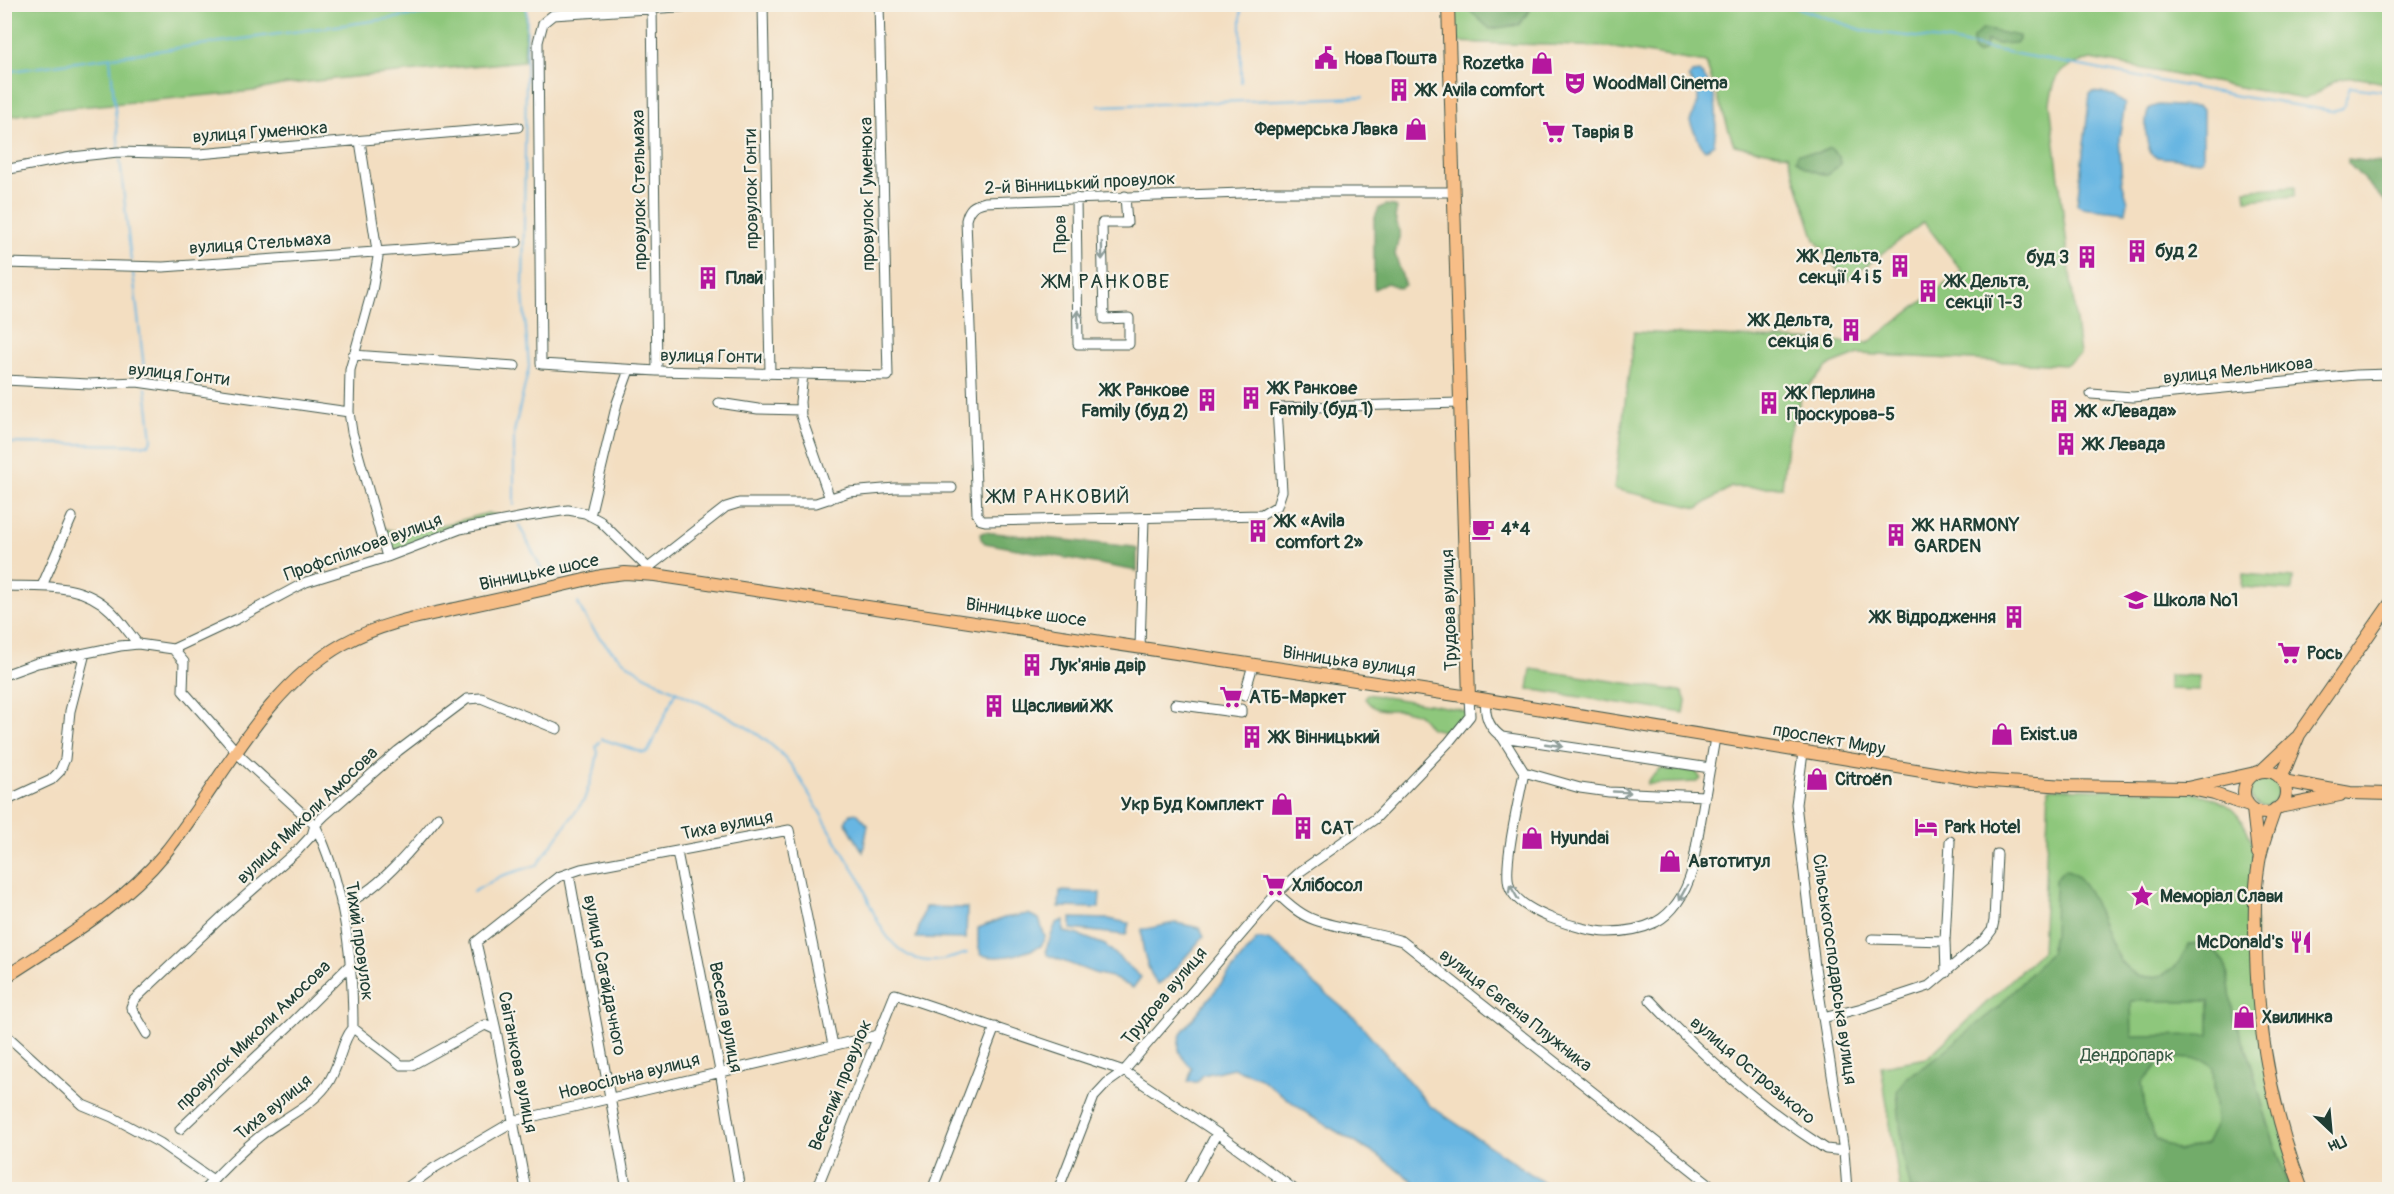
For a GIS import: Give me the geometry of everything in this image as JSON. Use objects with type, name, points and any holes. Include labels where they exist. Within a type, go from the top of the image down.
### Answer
[{"type":"main road","name":"Трудова вулиця","points":[[1448,4],[1469,697]]},
{"type":"main road","name":"Вінницьке шосе","points":[[4,978],[103,911],[145,874],[165,852],[236,752],[279,698],[314,662],[375,628],[601,576],[647,571],[1224,661]]},
{"type":"main road","points":[[2302,1190],[2281,1129],[2268,1073],[2259,1017],[2255,932],[2259,863],[2251,808],[2244,798],[2244,788],[2247,779],[2299,735],[2390,604]]},
{"type":"main road","name":"Вінницька вулиця","points":[[1224,661],[1469,697]]},
{"type":"main road","name":"проспект Миру","points":[[1469,697],[1803,753],[2008,784],[2187,788],[2214,794],[2251,808]]},
{"type":"main road","points":[[2259,863],[2277,808],[2285,795],[2282,780],[2299,735]]},
{"type":"main road","name":"проспект Миру","points":[[2187,788],[2258,772]]},
{"type":"main road","points":[[2258,772],[2274,772],[2282,780],[2350,793],[2390,794]]},
{"type":"main road","points":[[2251,808],[2262,812],[2350,793]]},
{"type":"street","points":[[652,8],[725,4]]},
{"type":"street","name":"провулок Гонти","points":[[763,4],[770,373]]},
{"type":"street","name":"провулок Гуменюка","points":[[879,4],[888,376],[881,376]]},
{"type":"street","name":"вулиця Гонти","points":[[652,8],[553,15],[543,23],[538,42],[541,364],[657,372],[881,376]]},
{"type":"street","name":"провулок Стельмаха","points":[[652,8],[657,372]]},
{"type":"street","name":"вулиця Гуменюка","points":[[4,170],[72,157],[118,152],[199,154],[518,127]]},
{"type":"street","points":[[360,141],[372,205],[377,253],[372,291],[350,370],[350,412],[352,432],[387,557]]},
{"type":"street","name":"2-й Вінницький провулок","points":[[1144,518],[985,521],[981,520],[977,514],[966,220],[968,210],[974,205],[985,202],[1125,196],[1270,192],[1454,192]]},
{"type":"street","name":"Пров","points":[[1076,198],[1078,344],[1129,344],[1129,318],[1104,319],[1102,223],[1127,223],[1125,196]]},
{"type":"street","name":"вулиця Стельмаха","points":[[4,263],[141,267],[517,242]]},
{"type":"street","points":[[353,355],[515,366]]},
{"type":"street","points":[[590,516],[617,403],[629,370]]},
{"type":"street","points":[[803,374],[801,410],[809,442],[830,499]]},
{"type":"street","name":"вулиця Мельникова","points":[[2091,393],[2133,397],[2344,376],[2390,374]]},
{"type":"street","name":"вулиця Гонти","points":[[4,380],[100,384],[137,382],[350,412]]},
{"type":"street","points":[[719,403],[758,409],[801,410]]},
{"type":"street","points":[[1140,647],[1144,518],[1262,515],[1277,506],[1282,491],[1277,408],[1461,403]]},
{"type":"street","points":[[647,571],[726,507],[740,503],[816,503],[849,492],[895,488],[952,488]]},
{"type":"street","name":"Профспілкова вулиця","points":[[173,649],[237,620],[306,582],[387,557],[460,529],[568,510],[600,521],[647,571]]},
{"type":"street","points":[[42,586],[72,517]]},
{"type":"street","points":[[4,586],[61,587],[86,594],[110,610],[138,644]]},
{"type":"street","points":[[4,675],[37,663],[138,644],[173,649],[184,662],[183,691],[236,752],[315,825]]},
{"type":"street","points":[[4,813],[10,799],[51,780],[60,771],[65,759],[70,711],[85,653]]},
{"type":"street","points":[[1244,696],[1253,665]]},
{"type":"street","name":"Трудова вулиця","points":[[1058,1190],[1094,1098],[1107,1083],[1124,1071],[1276,893],[1300,871],[1352,836],[1383,810],[1449,742],[1470,716],[1469,697]]},
{"type":"street","name":"вулиця Миколи Амосова","points":[[147,1034],[130,1007],[134,1000],[226,913],[299,849],[312,835],[315,825],[398,751],[467,699],[481,698],[557,729]]},
{"type":"street","points":[[1485,699],[1488,723],[1500,736],[1524,772],[1590,789],[1705,796]]},
{"type":"street","points":[[1175,704],[1241,713],[1242,709]]},
{"type":"street","points":[[1500,736],[1710,768]]},
{"type":"street","points":[[1524,772],[1508,864],[1509,885],[1519,901],[1538,912],[1590,930],[1609,932],[1643,927],[1656,922],[1672,909],[1686,889],[1692,871],[1716,738]]},
{"type":"street","name":"Сільськогосподарська вулиця","points":[[1803,753],[1796,804],[1823,1018],[1844,1150],[1847,1190]]},
{"type":"street","points":[[4,787],[10,799]]},
{"type":"street","points":[[341,904],[359,897],[384,876],[419,841],[438,817]]},
{"type":"street","name":"Тихий провулок","points":[[315,825],[335,879],[341,904],[350,965],[353,1028]]},
{"type":"street","name":"Тиха вулиця","points":[[477,942],[558,877],[581,869],[789,830],[833,1045]]},
{"type":"street","points":[[1946,973],[1945,941],[1950,841]]},
{"type":"street","name":"Весела вулиця","points":[[677,852],[720,1071],[740,1190]]},
{"type":"street","points":[[1823,1018],[1907,995],[1929,986],[1986,939],[1992,930],[1997,854]]},
{"type":"street","name":"вулиця Сагайдачного","points":[[569,874],[627,1190]]},
{"type":"street","name":"вулиця Євгена Плужника","points":[[1276,893],[1293,908],[1315,920],[1378,933],[1402,941],[1717,1190]]},
{"type":"street","points":[[1872,939],[1945,941]]},
{"type":"street","name":"Світанкова вулиця","points":[[477,942],[526,1190]]},
{"type":"street","name":"провулок Миколи Амосова","points":[[180,1129],[350,965]]},
{"type":"street","name":"Веселий провулок","points":[[816,1190],[895,994],[995,1027]]},
{"type":"street","name":"вулиця Острозького","points":[[1650,1000],[1685,1038],[1734,1080],[1826,1149],[1844,1150]]},
{"type":"street","points":[[353,1028],[400,1065],[412,1065],[485,1025],[496,1030]]},
{"type":"street","points":[[932,1190],[995,1027],[1124,1071],[1217,1133],[1295,1190]]},
{"type":"street","name":"Тиха вулиця","points":[[204,1190],[260,1136],[325,1087],[339,1064],[349,1033],[353,1028]]},
{"type":"street","points":[[4,1033],[83,1105],[112,1117],[160,1143],[213,1180]]},
{"type":"street","name":"Новосільна вулиця","points":[[404,1190],[434,1168],[514,1121],[878,1035]]},
{"type":"street","points":[[1186,1190],[1217,1133]]},
{"type":"green space","points":[[4,5],[527,5],[524,61],[343,78],[281,85],[254,91],[57,109],[5,117]]},
{"type":"green space","points":[[1451,5],[2389,5],[2389,84],[2360,78],[2346,78],[2303,99],[2091,59],[2066,68],[2057,77],[2050,103],[2080,355],[2065,365],[1859,354],[1828,366],[1803,392],[1788,436],[1782,487],[1731,487],[1698,508],[1614,489],[1634,332],[1868,343],[1962,271],[1924,222],[1846,281],[1815,240],[1788,155],[1734,145],[1706,63],[1608,47],[1452,42]]},
{"type":"green space","points":[[1469,5],[1530,5],[1532,7],[1519,25],[1490,29],[1469,10]]},
{"type":"green space","points":[[1982,29],[2019,36],[2019,40],[2016,43],[1998,44],[1987,41],[1983,51],[1977,54],[1973,51],[1973,38]]},
{"type":"green space","points":[[1830,148],[1839,156],[1841,164],[1827,175],[1806,168],[1796,160],[1798,153],[1819,153]]},
{"type":"green space","points":[[2348,159],[2383,163],[2389,160],[2389,206],[2348,163]]},
{"type":"green space","points":[[2295,186],[2295,196],[2246,200],[2245,190]]},
{"type":"green space","points":[[1386,205],[1395,206],[1397,209],[1395,217],[1400,234],[1395,254],[1405,285],[1400,288],[1387,283],[1374,289],[1374,220],[1379,208]]},
{"type":"green space","points":[[488,513],[501,518],[396,551],[388,547],[384,528],[404,531],[418,529]]},
{"type":"green space","points":[[984,532],[1134,547],[1137,549],[1137,571],[985,543],[980,534]]},
{"type":"green space","points":[[2243,574],[2293,578],[2292,591],[2242,587]]},
{"type":"green space","points":[[1531,669],[1680,691],[1686,701],[1684,713],[1528,689]]},
{"type":"green space","points":[[2169,675],[2199,676],[2199,690],[2169,689]]},
{"type":"green space","points":[[1367,694],[1467,712],[1452,733],[1430,728],[1421,717],[1410,711],[1375,708],[1365,698]]},
{"type":"green space","points":[[1661,769],[1696,771],[1701,779],[1697,782],[1647,784],[1649,779]]},
{"type":"green space","points":[[2264,778],[2274,782],[2278,792],[2274,802],[2264,806],[2254,802],[2250,792],[2254,782]]},
{"type":"green space","name":"Дендропарк","points":[[2049,788],[2159,790],[2199,794],[2216,799],[2230,808],[2242,821],[2251,839],[2256,863],[2254,987],[2299,1189],[1900,1189],[1881,1066],[1927,1058],[2042,951]]},
{"type":"green space","points":[[2065,869],[2079,879],[2090,894],[2115,952],[2125,967],[2139,976],[2158,976],[2169,971],[2181,959],[2189,944],[2202,943],[2215,951],[2226,964],[2234,1019],[2249,1055],[2289,1189],[1911,1189],[1903,1156],[1897,1092],[1906,1078],[1932,1061],[1998,1007],[2050,953],[2054,934],[2055,879]],"holes":[[[2131,1001],[2209,1001],[2209,1035],[2132,1036]],[[2177,1058],[2205,1060],[2213,1067],[2216,1124],[2206,1144],[2178,1151],[2156,1139],[2146,1117],[2142,1083],[2158,1065]]]},
{"type":"water","points":[[1699,72],[1706,79],[1716,105],[1714,144],[1705,150],[1690,121],[1698,103],[1698,94],[1689,77],[1692,73]]},
{"type":"water","points":[[2093,92],[2113,95],[2125,104],[2119,138],[2122,181],[2128,202],[2126,212],[2081,207],[2077,204],[2090,94]]},
{"type":"water","points":[[2158,105],[2197,107],[2203,110],[2203,158],[2200,161],[2156,157],[2151,154],[2146,137],[2146,119],[2149,108]]},
{"type":"water","points":[[857,813],[868,825],[863,852],[845,821],[851,814]]},
{"type":"water","points":[[1060,891],[1100,893],[1099,908],[1059,907]]},
{"type":"water","points":[[925,907],[967,908],[966,939],[916,938]]},
{"type":"water","points":[[1028,914],[1039,919],[1045,937],[1041,946],[1011,955],[996,957],[981,955],[978,928],[1004,918]]},
{"type":"water","points":[[1071,918],[1109,919],[1129,923],[1126,935],[1071,929]]},
{"type":"water","points":[[1064,920],[1064,932],[1105,945],[1141,977],[1133,988],[1111,977],[1047,955],[1046,949],[1056,923]]},
{"type":"water","points":[[1176,923],[1200,928],[1204,936],[1167,978],[1158,984],[1154,980],[1146,958],[1142,929]]},
{"type":"water","points":[[1257,939],[1268,940],[1283,950],[1304,975],[1357,1020],[1429,1105],[1553,1189],[1424,1189],[1380,1157],[1312,1117],[1258,1077],[1233,1068],[1203,1075],[1197,1082],[1188,1082],[1192,1068],[1180,1052],[1179,1043],[1182,1032]]},
{"type":"waterway","points":[[4,72],[495,4]]},
{"type":"waterway","points":[[514,505],[514,432],[529,367],[523,294],[527,4]]},
{"type":"waterway","points":[[1241,4],[1241,82]]},
{"type":"waterway","points":[[1786,4],[1865,31],[1949,41],[2243,97],[2332,111],[2343,108],[2350,87],[2390,92]]},
{"type":"waterway","points":[[110,58],[119,149]]},
{"type":"waterway","points":[[1099,106],[1363,97]]},
{"type":"waterway","points":[[120,160],[131,261]]},
{"type":"waterway","points":[[133,273],[145,377]]},
{"type":"waterway","points":[[4,443],[148,445],[152,439],[146,388]]},
{"type":"waterway","points":[[519,525],[542,570],[560,579]]},
{"type":"waterway","points":[[578,603],[595,632],[617,655],[668,688],[752,730],[782,755],[799,776],[861,881],[882,929],[899,949],[909,956],[927,961],[944,960],[967,953]]},
{"type":"waterway","points":[[602,739],[644,753],[648,752],[675,693]]},
{"type":"waterway","points":[[473,892],[501,876],[537,865],[584,800],[595,768],[598,752],[596,747],[600,742]]},
{"type":"place","name":"Нова Пошта","points":[[1326,58]]},
{"type":"place","name":"Rozetka","points":[[1542,63]]},
{"type":"place","name":"WoodMall Cinema","points":[[1575,83]]},
{"type":"place","name":"ЖК Avila comfort","points":[[1399,90]]},
{"type":"place","name":"Фермерська Лавка","points":[[1416,129]]},
{"type":"place","name":"Таврія В","points":[[1554,132]]},
{"type":"place","name":"буд 2","points":[[2137,251]]},
{"type":"place","name":"буд 3","points":[[2087,257]]},
{"type":"place","name":"ЖК Дельта, секції 4 і 5","points":[[1900,266]]},
{"type":"place","name":"Плай","points":[[708,278]]},
{"type":"place","name":"ЖК Дельта, секції 1-3","points":[[1928,291]]},
{"type":"place","name":"ЖК Дельта, секція 6","points":[[1851,330]]},
{"type":"place","name":"ЖК Ранкове Family (буд 1)","points":[[1251,398]]},
{"type":"place","name":"ЖК Ранкове Family (буд 2)","points":[[1207,400]]},
{"type":"place","name":"ЖК Перлина Проскурова-5","points":[[1769,403]]},
{"type":"place","name":"ЖК «Левада»","points":[[2059,411]]},
{"type":"place","name":"ЖК Левада","points":[[2066,444]]},
{"type":"place","name":"4*4","points":[[1483,529]]},
{"type":"place","name":"ЖК «Avila comfort 2»","points":[[1258,531]]},
{"type":"place","name":"ЖК HARMONY GARDEN","points":[[1896,535]]},
{"type":"place","name":"Школа №1","points":[[2136,600]]},
{"type":"place","name":"ЖК Відродження","points":[[2014,617]]},
{"type":"place","name":"Рось","points":[[2289,653]]},
{"type":"place","name":"Лук'янів двір","points":[[1032,665]]},
{"type":"place","name":"АТБ-Маркет","points":[[1231,697]]},
{"type":"place","name":"Щасливий ЖК","points":[[994,706]]},
{"type":"place","name":"Exist.ua","points":[[2002,734]]},
{"type":"place","name":"ЖК Вінницький","points":[[1252,737]]},
{"type":"place","name":"Citroën","points":[[1817,779]]},
{"type":"place","name":"Укр Буд Комплект","points":[[1282,804]]},
{"type":"place","name":"Park Hotel","points":[[1926,827]]},
{"type":"place","name":"САТ","points":[[1303,828]]},
{"type":"place","name":"Hyundai","points":[[1532,838]]},
{"type":"place","name":"Автотитул","points":[[1670,861]]},
{"type":"place","name":"Хлібосол","points":[[1274,885]]},
{"type":"place","name":"Меморіал Слави","points":[[2142,896]]},
{"type":"place","name":"McDonald's","points":[[2301,942]]},
{"type":"place","name":"Хвилинка","points":[[2244,1017]]},
{"type":"district","name":"ЖМ РАНКОВЕ","points":[[1107,281]]},
{"type":"district","name":"ЖМ РАНКОВИЙ","points":[[1059,496]]}]
